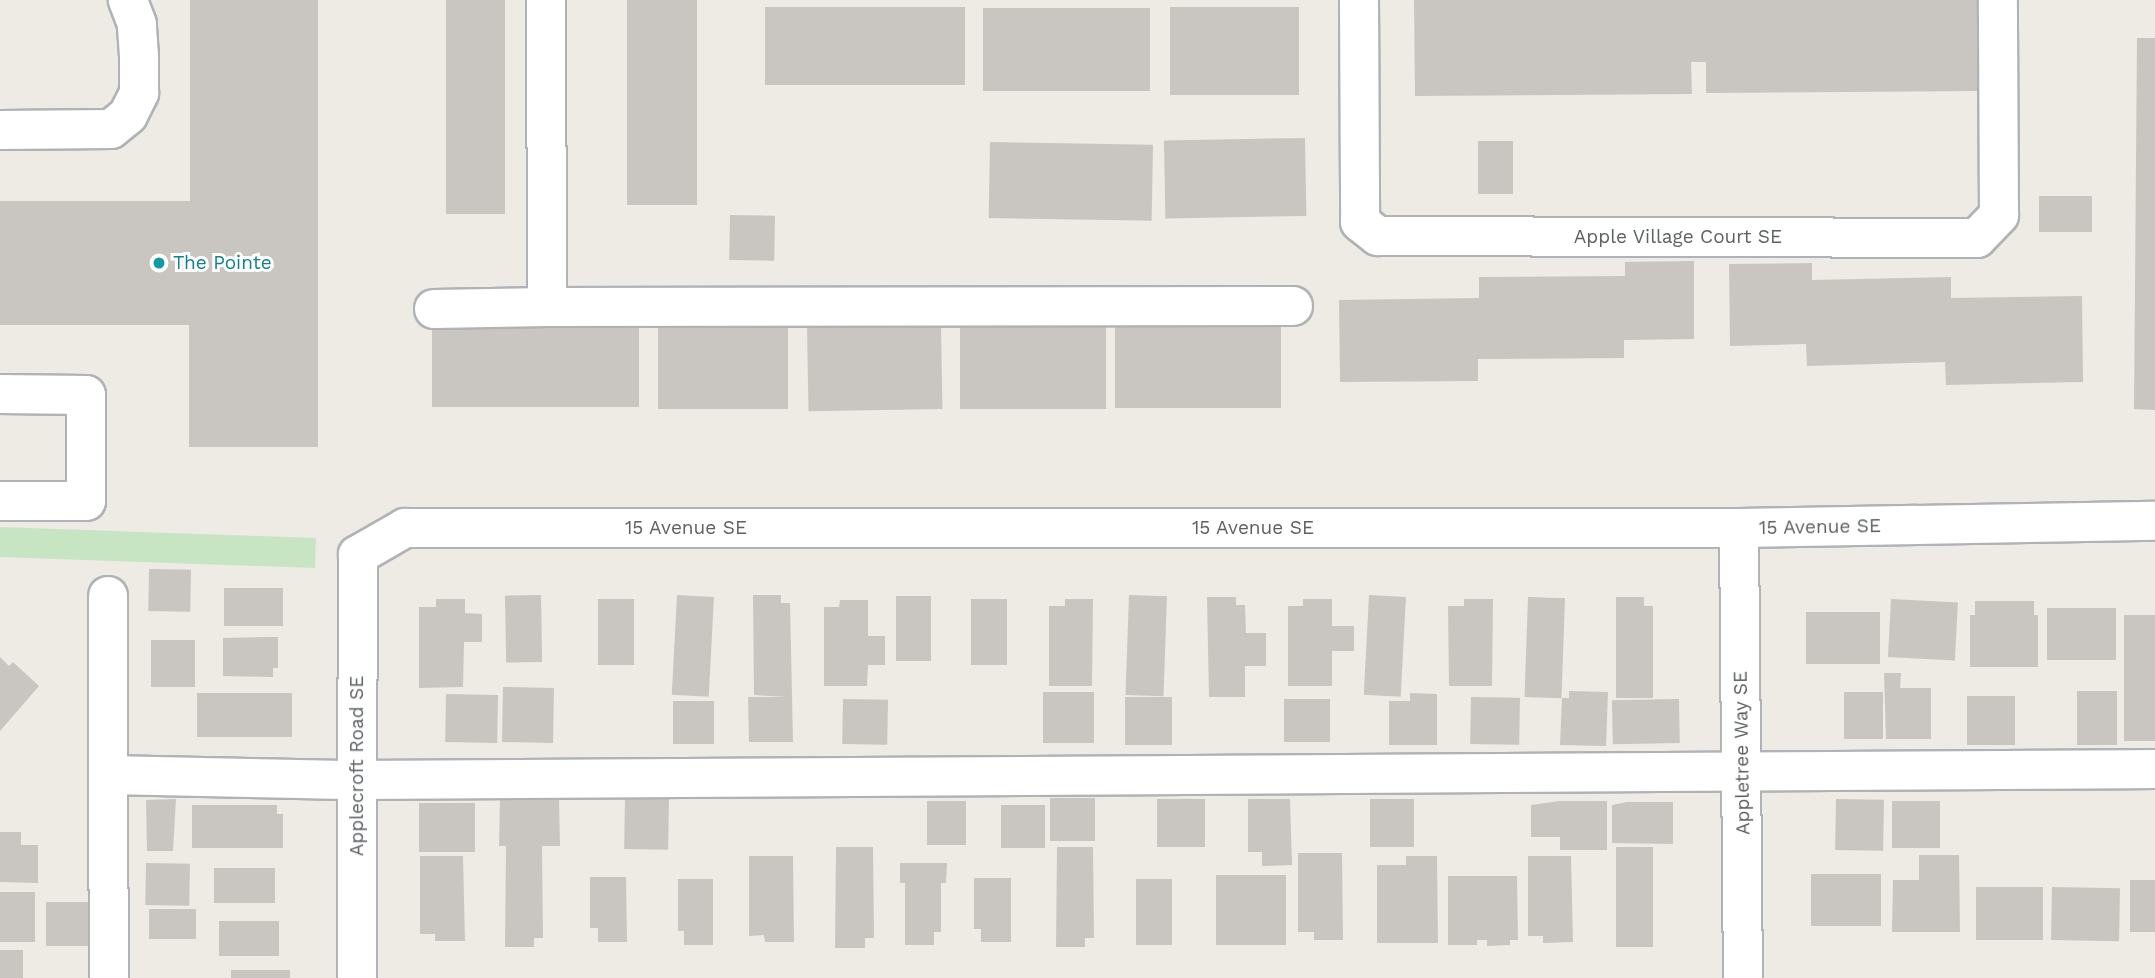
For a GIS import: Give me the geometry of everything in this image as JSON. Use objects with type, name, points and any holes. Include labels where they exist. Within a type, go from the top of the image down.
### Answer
[{"type":"street","points":[[0,130],[111,129],[128,115],[139,93],[139,56],[136,24],[128,0]]},
{"type":"street","points":[[547,0],[547,307]]},
{"type":"street","name":"Apple Village Court SE","points":[[1359,0],[1360,222],[1378,236],[1935,238],[1977,238],[1999,215],[1998,0]]},
{"type":"street","points":[[434,309],[1293,306]]},
{"type":"street","points":[[0,394],[86,395],[86,501],[0,501]]},
{"type":"street","name":"15 Avenue SE","points":[[358,555],[405,528],[1738,528],[2155,521]]},
{"type":"street","name":"Appletree Way SE","points":[[1738,528],[1743,978]]},
{"type":"street","name":"Applecroft Road SE","points":[[357,978],[358,555]]},
{"type":"street","points":[[108,596],[108,978]]},
{"type":"street","points":[[108,775],[357,780],[1742,774],[2155,769]]},
{"type":"green space","points":[[0,527],[316,538],[315,568],[0,557]]},
{"type":"building","name":"The Pointe","points":[[190,0],[318,0],[318,447],[189,447],[189,325],[0,325],[0,201],[190,201]]},
{"type":"building","points":[[446,0],[505,0],[505,214],[446,214]]},
{"type":"building","points":[[627,0],[697,0],[697,205],[627,205]]},
{"type":"building","points":[[1414,0],[1977,0],[1978,91],[1706,93],[1706,62],[1691,62],[1692,94],[1415,96]]},
{"type":"building","points":[[765,7],[965,7],[965,85],[765,85]]},
{"type":"building","points":[[1170,7],[1299,7],[1299,95],[1170,95]]},
{"type":"building","points":[[983,8],[1150,8],[1150,91],[983,91]]},
{"type":"building","points":[[2137,38],[2155,38],[2155,410],[2134,409]]},
{"type":"building","points":[[1305,138],[1306,216],[1165,218],[1164,140]]},
{"type":"building","points":[[1478,141],[1513,141],[1513,194],[1478,194]]},
{"type":"building","points":[[990,142],[1153,145],[1152,221],[989,218]]},
{"type":"building","points":[[2039,196],[2092,196],[2092,232],[2039,232]]},
{"type":"building","points":[[730,215],[775,216],[774,261],[729,260]]},
{"type":"building","points":[[1694,261],[1694,339],[1624,340],[1624,358],[1478,359],[1478,381],[1340,382],[1339,300],[1479,298],[1479,277],[1625,276],[1625,262]]},
{"type":"building","points":[[1812,263],[1812,280],[1951,277],[1951,298],[2082,296],[2083,382],[1946,385],[1945,362],[1807,366],[1806,344],[1730,346],[1729,264]]},
{"type":"building","points":[[1115,320],[1281,320],[1281,408],[1115,408]]},
{"type":"building","points":[[432,324],[639,324],[639,407],[432,407]]},
{"type":"building","points":[[960,324],[1106,324],[1106,409],[960,409]]},
{"type":"building","points":[[941,325],[942,409],[808,411],[807,327]]},
{"type":"building","points":[[658,327],[788,327],[788,409],[658,409]]},
{"type":"building","points":[[149,569],[191,570],[190,612],[148,611]]},
{"type":"building","points":[[224,588],[283,588],[283,626],[224,626]]},
{"type":"building","points":[[541,595],[542,662],[506,663],[505,596]]},
{"type":"building","points":[[677,595],[714,597],[709,697],[672,695]]},
{"type":"building","points":[[753,595],[781,595],[781,603],[790,603],[793,742],[749,742],[748,697],[786,697],[754,695]]},
{"type":"building","points":[[1129,595],[1167,596],[1163,696],[1126,695]]},
{"type":"building","points":[[1369,595],[1406,597],[1401,697],[1364,695]]},
{"type":"building","points":[[896,596],[931,596],[931,661],[896,661]]},
{"type":"building","points":[[1207,597],[1236,597],[1236,605],[1245,605],[1246,633],[1266,633],[1266,666],[1245,666],[1245,697],[1209,697]]},
{"type":"building","points":[[1528,597],[1565,598],[1561,698],[1525,697]]},
{"type":"building","points":[[1616,597],[1644,597],[1644,606],[1653,606],[1653,698],[1616,698]]},
{"type":"building","points":[[436,599],[465,599],[465,613],[482,614],[482,642],[464,642],[463,687],[419,688],[419,607],[436,607]]},
{"type":"building","points":[[598,599],[634,599],[634,665],[598,665]]},
{"type":"building","points":[[971,599],[1007,599],[1007,665],[971,665]]},
{"type":"building","points":[[1065,599],[1093,599],[1092,686],[1049,686],[1049,606],[1065,606]]},
{"type":"building","points":[[1303,599],[1332,599],[1332,626],[1354,626],[1354,651],[1332,651],[1332,686],[1288,686],[1288,606],[1303,606]]},
{"type":"building","points":[[1464,599],[1493,599],[1492,686],[1449,686],[1448,606],[1464,606]]},
{"type":"building","points":[[1891,599],[1958,603],[1955,660],[1888,657]]},
{"type":"building","points":[[840,600],[868,600],[868,636],[885,636],[885,665],[868,665],[867,686],[824,686],[824,607],[839,607]]},
{"type":"building","points":[[1975,601],[2034,601],[2034,615],[2038,615],[2038,667],[1970,667],[1970,615],[1975,615]]},
{"type":"building","points":[[2047,608],[2116,608],[2116,660],[2047,660]]},
{"type":"building","points":[[1806,612],[1880,612],[1880,664],[1806,664]]},
{"type":"building","points":[[2124,615],[2155,615],[2155,741],[2124,741]]},
{"type":"building","points":[[278,637],[278,668],[273,668],[273,677],[223,676],[223,638]]},
{"type":"building","points":[[151,640],[195,640],[195,687],[151,687]]},
{"type":"building","points":[[0,657],[9,666],[13,662],[39,686],[0,731]]},
{"type":"building","points":[[1884,673],[1901,673],[1900,688],[1931,688],[1931,739],[1886,739]]},
{"type":"building","points":[[503,687],[554,688],[553,743],[502,742]]},
{"type":"building","points":[[1569,691],[1608,692],[1606,746],[1560,745],[1562,698],[1569,698]]},
{"type":"building","points":[[2077,691],[2117,691],[2117,745],[2077,745]]},
{"type":"building","points":[[1043,692],[1094,692],[1094,743],[1043,743]]},
{"type":"building","points":[[1844,692],[1883,692],[1883,739],[1844,739]]},
{"type":"building","points":[[197,693],[292,693],[292,737],[197,737]]},
{"type":"building","points":[[1410,693],[1437,694],[1437,745],[1389,745],[1389,701],[1410,701]]},
{"type":"building","points":[[446,694],[498,695],[497,743],[445,742]]},
{"type":"building","points":[[1967,696],[2015,696],[2015,745],[1967,745]]},
{"type":"building","points":[[1125,697],[1172,697],[1172,745],[1125,745]]},
{"type":"building","points":[[1471,697],[1520,698],[1519,745],[1470,744]]},
{"type":"building","points":[[843,699],[888,700],[887,745],[842,744]]},
{"type":"building","points":[[1284,699],[1330,699],[1330,742],[1284,742]]},
{"type":"building","points":[[1679,699],[1680,743],[1613,744],[1612,700]]},
{"type":"building","points":[[673,701],[714,701],[714,744],[673,744]]},
{"type":"building","points":[[559,798],[560,846],[542,846],[543,938],[534,938],[534,947],[505,947],[506,846],[499,846],[500,799]]},
{"type":"building","points":[[625,798],[669,799],[668,850],[624,849]]},
{"type":"building","points":[[1050,798],[1095,798],[1095,841],[1050,841]]},
{"type":"building","points":[[176,799],[173,851],[147,851],[146,800]]},
{"type":"building","points":[[1157,799],[1205,799],[1205,847],[1157,847]]},
{"type":"building","points":[[1248,799],[1290,799],[1292,865],[1262,866],[1262,852],[1248,852]]},
{"type":"building","points":[[1370,799],[1414,799],[1414,847],[1370,847]]},
{"type":"building","points":[[1836,799],[1884,800],[1883,851],[1835,850]]},
{"type":"building","points":[[927,801],[966,801],[966,845],[927,845]]},
{"type":"building","points":[[1560,801],[1607,801],[1607,850],[1560,850],[1560,837],[1531,837],[1531,805]]},
{"type":"building","points":[[1892,801],[1940,801],[1940,848],[1892,848]]},
{"type":"building","points":[[1627,802],[1673,802],[1673,844],[1612,843],[1612,805]]},
{"type":"building","points":[[419,803],[475,803],[475,852],[419,852]]},
{"type":"building","points":[[192,805],[277,805],[277,814],[283,814],[283,848],[192,848]]},
{"type":"building","points":[[1001,805],[1045,805],[1045,848],[1001,848]]},
{"type":"building","points":[[0,832],[21,832],[21,845],[38,845],[38,883],[0,882]]},
{"type":"building","points":[[836,847],[873,847],[874,938],[865,938],[865,948],[835,948]]},
{"type":"building","points":[[1057,847],[1093,847],[1094,938],[1085,938],[1085,947],[1056,947]]},
{"type":"building","points":[[1616,847],[1653,847],[1653,947],[1616,947]]},
{"type":"building","points":[[1298,853],[1342,853],[1343,940],[1314,940],[1314,932],[1298,932]]},
{"type":"building","points":[[1919,855],[1959,855],[1960,932],[1892,932],[1893,880],[1919,880]]},
{"type":"building","points":[[420,856],[463,856],[465,941],[435,941],[435,934],[420,934]]},
{"type":"building","points":[[749,856],[793,856],[794,942],[765,942],[764,935],[749,936]]},
{"type":"building","points":[[1406,856],[1437,856],[1438,943],[1377,943],[1377,865],[1406,865]]},
{"type":"building","points":[[1528,856],[1571,856],[1573,942],[1543,943],[1543,936],[1528,936]]},
{"type":"building","points":[[146,863],[190,864],[189,906],[145,905]]},
{"type":"building","points":[[900,863],[947,863],[946,883],[941,883],[941,932],[934,932],[934,945],[905,945],[905,883],[900,883]]},
{"type":"building","points":[[214,868],[275,868],[275,903],[214,903]]},
{"type":"building","points":[[1811,874],[1881,874],[1881,926],[1811,926]]},
{"type":"building","points":[[1216,875],[1286,875],[1286,945],[1216,945]]},
{"type":"building","points":[[1448,876],[1517,876],[1518,940],[1510,940],[1510,945],[1487,946],[1487,940],[1477,940],[1477,945],[1448,945]]},
{"type":"building","points":[[590,877],[626,877],[627,942],[598,942],[598,928],[590,928]]},
{"type":"building","points":[[974,878],[1011,878],[1011,942],[981,942],[981,929],[974,929]]},
{"type":"building","points":[[678,879],[713,879],[713,945],[684,945],[684,931],[678,931]]},
{"type":"building","points":[[1136,879],[1172,879],[1172,945],[1136,945]]},
{"type":"building","points":[[2130,880],[2155,880],[2155,932],[2130,932]]},
{"type":"building","points":[[1976,887],[2043,887],[2043,940],[1976,940]]},
{"type":"building","points":[[2052,887],[2120,888],[2119,941],[2051,940]]},
{"type":"building","points":[[0,892],[35,892],[35,942],[0,942]]},
{"type":"building","points":[[46,902],[90,902],[90,946],[46,946]]},
{"type":"building","points":[[149,909],[196,909],[196,939],[149,939]]},
{"type":"building","points":[[219,921],[279,921],[279,956],[219,956]]},
{"type":"building","points":[[0,950],[23,950],[23,978],[0,978]]},
{"type":"building","points":[[231,970],[290,970],[290,978],[231,978]]},
{"type":"place","name":"The Pointe","points":[[159,263]]}]
